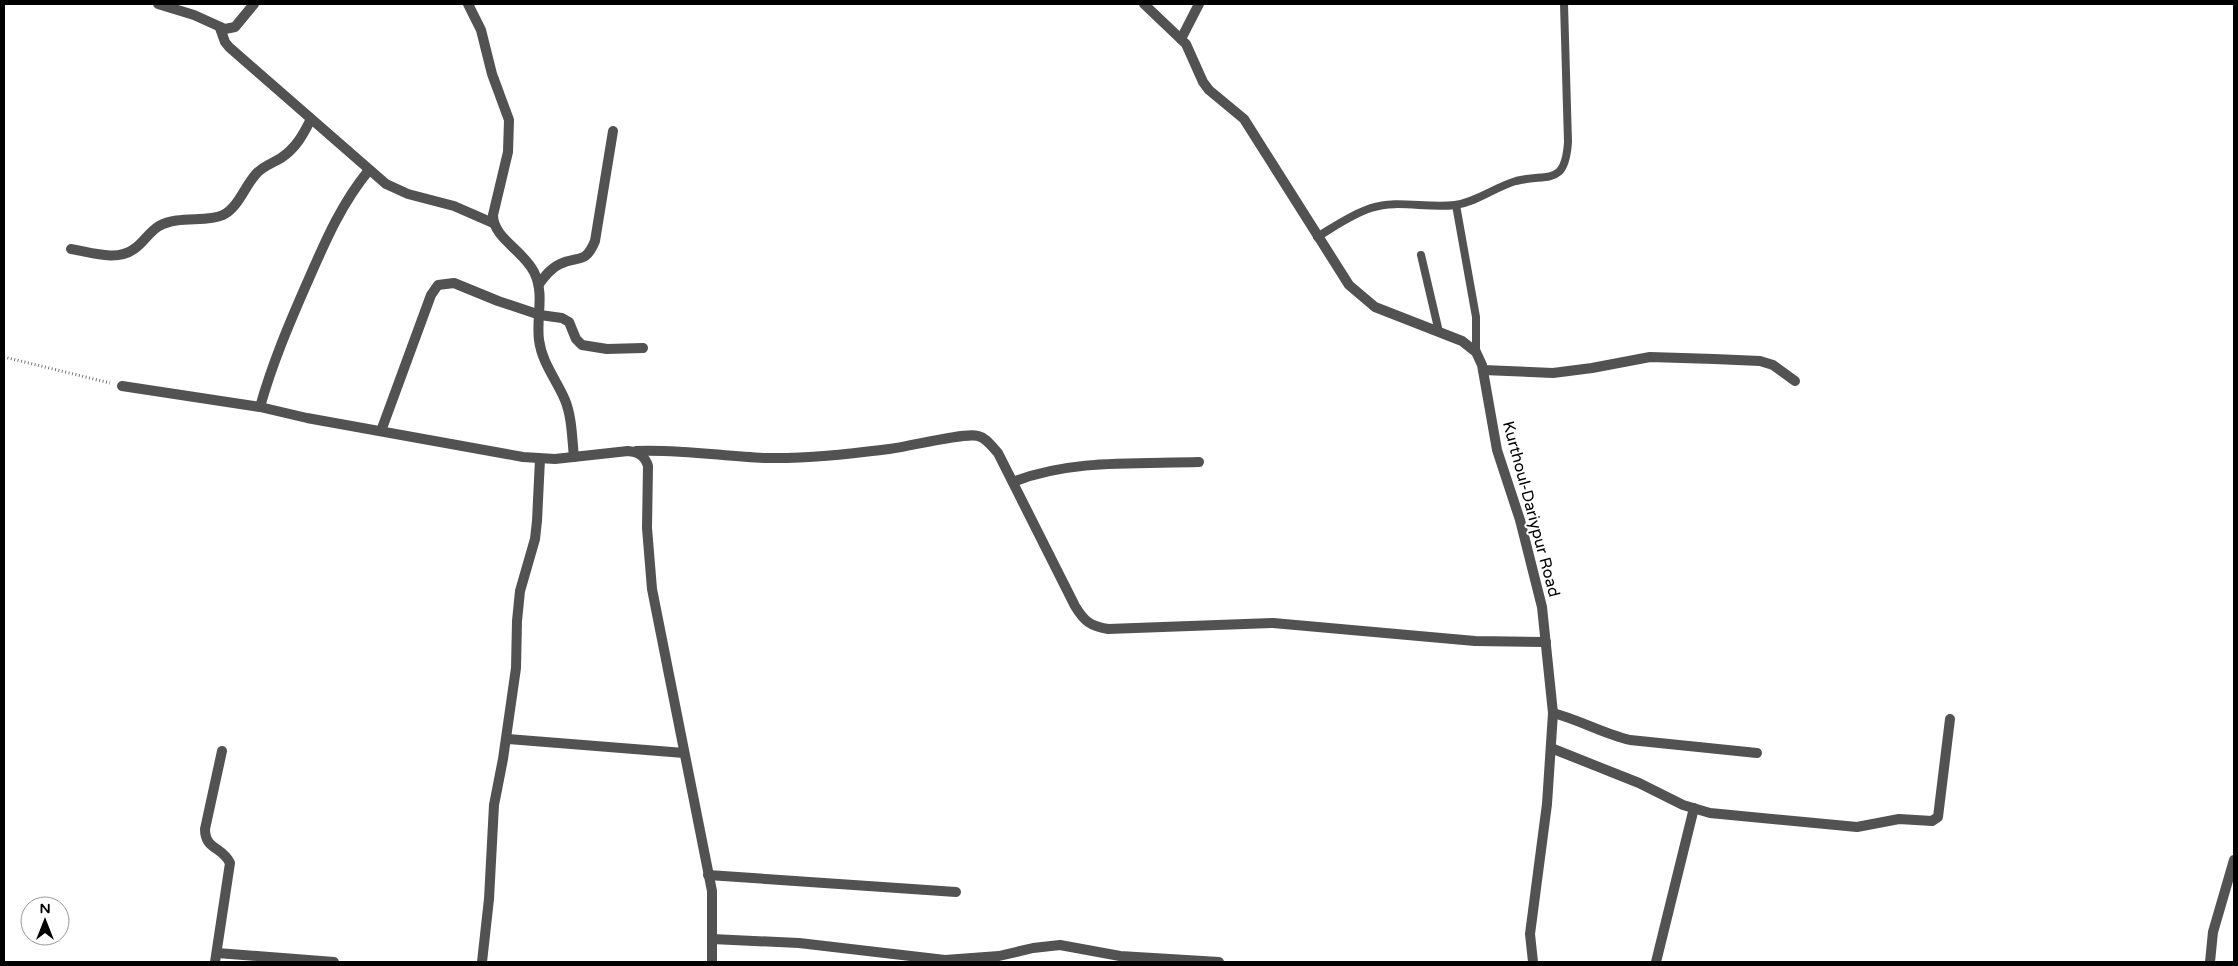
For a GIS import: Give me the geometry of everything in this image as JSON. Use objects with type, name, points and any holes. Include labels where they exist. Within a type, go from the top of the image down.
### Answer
[{"type":"street","points":[[158,4],[194,16],[220,28],[230,29],[235,27],[254,4]]},
{"type":"street","points":[[468,4],[481,30],[492,74],[509,120],[508,152],[493,215],[493,223],[498,232],[514,246],[530,265],[539,284],[540,349],[548,370],[566,401],[574,457]]},
{"type":"street","points":[[1144,4],[1191,51],[1198,73],[1209,90],[1244,118],[1317,237],[1349,285],[1363,298],[1395,316],[1462,341],[1476,352]]},
{"type":"street","points":[[1182,40],[1199,4]]},
{"type":"street","points":[[220,28],[229,47],[369,170],[395,189],[438,201],[493,223]]},
{"type":"street","points":[[71,249],[113,256],[134,249],[159,226],[174,221],[215,218],[224,215],[233,207],[257,172],[292,150],[300,141],[311,119]]},
{"type":"street","points":[[539,284],[559,264],[582,259],[590,254],[598,226],[612,131]]},
{"type":"street","points":[[260,407],[280,345],[330,230],[347,199],[369,170]]},
{"type":"street","points":[[381,431],[431,295],[438,285],[454,282],[498,301],[540,315],[562,318],[569,322],[576,339],[582,345],[606,350],[643,348]]},
{"type":"street","name":"Kurthoul-Dariypur Road","points":[[1476,352],[1483,370],[1497,450],[1533,569],[1546,642],[1553,714],[1547,804],[1530,934],[1533,962]]},
{"type":"street","points":[[1483,370],[1553,373],[1650,358],[1705,358],[1760,361],[1773,366],[1795,381]]},
{"type":"street","points":[[122,386],[260,407],[294,416],[540,459],[661,450],[762,458],[795,458],[900,448],[965,435],[978,436],[986,440],[998,453],[1075,606],[1088,624],[1096,627],[1108,629],[1273,623],[1475,641],[1546,642]]},
{"type":"street","points":[[636,451],[646,458],[648,466],[647,528],[652,589],[708,875],[712,907],[712,962]]},
{"type":"street","points":[[482,962],[494,805],[516,668],[520,591],[537,521],[540,459]]},
{"type":"street","points":[[1013,482],[1046,472],[1069,469],[1199,462]]},
{"type":"street","points":[[1553,714],[1570,717],[1617,737],[1630,740],[1757,753]]},
{"type":"street","points":[[1551,748],[1639,783],[1669,799],[1694,808],[1730,815],[1857,827],[1899,819],[1932,822],[1938,817],[1941,809],[1950,719]]},
{"type":"street","points":[[506,739],[684,753]]},
{"type":"street","points":[[222,751],[205,829],[205,838],[210,846],[226,855],[230,863],[216,957],[334,962]]},
{"type":"street","points":[[1656,962],[1694,808]]},
{"type":"street","points":[[2210,962],[2213,932],[2234,860]]},
{"type":"street","points":[[708,875],[956,892]]},
{"type":"street","points":[[712,939],[799,943],[908,958],[945,960],[986,958],[1033,948],[1060,945],[1120,956],[1219,962]]},
{"type":"lane","points":[[1317,237],[1371,208],[1395,204],[1456,205],[1517,181],[1556,174],[1565,163],[1568,142],[1564,4]]},
{"type":"lane","points":[[1456,205],[1476,318],[1476,352]]},
{"type":"lane","points":[[1421,255],[1439,332]]},
{"type":"path","points":[[4,358],[122,386]]}]
